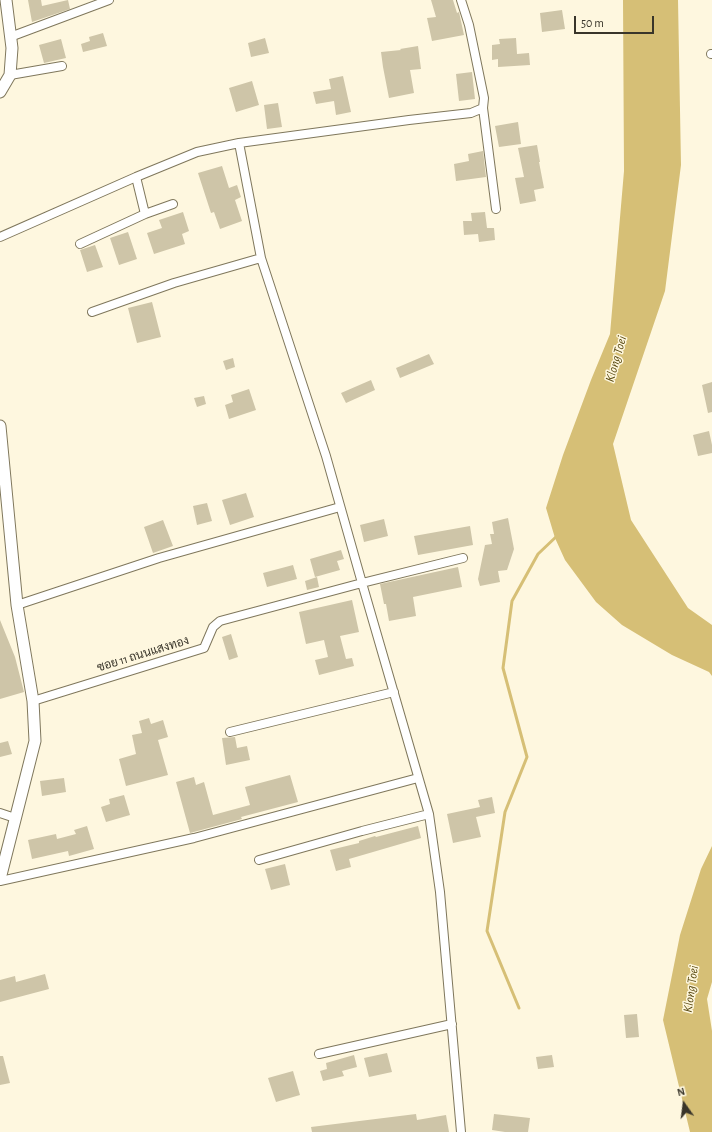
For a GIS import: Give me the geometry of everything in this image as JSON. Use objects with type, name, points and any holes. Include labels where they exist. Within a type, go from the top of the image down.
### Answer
[{"type":"street","points":[[0,92],[10,75],[12,48],[6,0]]},
{"type":"street","points":[[10,37],[108,0]]},
{"type":"street","points":[[460,0],[469,25],[484,98],[483,108],[496,209]]},
{"type":"street","points":[[10,75],[62,66]]},
{"type":"street","points":[[0,237],[136,177],[197,152],[239,143],[409,120],[471,114],[483,108]]},
{"type":"street","points":[[239,143],[261,258],[326,456],[429,814],[440,892],[461,1132]]},
{"type":"street","points":[[136,177],[145,214]]},
{"type":"street","points":[[80,244],[145,214],[173,204]]},
{"type":"street","points":[[92,312],[174,283],[261,258]]},
{"type":"street","points":[[0,426],[17,605],[33,701],[35,742],[0,880],[194,838],[418,778]]},
{"type":"street","points":[[17,605],[159,558],[340,507]]},
{"type":"street","name":"ซอย 11 ถนนแสงทอง","points":[[33,701],[204,648],[213,627],[220,621],[463,558]]},
{"type":"street","points":[[230,732],[394,692]]},
{"type":"street","points":[[0,813],[15,818]]},
{"type":"street","points":[[258,860],[429,814]]},
{"type":"street","points":[[319,1054],[452,1024]]},
{"type":"water","name":"Klong Toei","points":[[623,0],[678,0],[681,165],[665,291],[613,444],[631,520],[688,608],[712,625],[712,676],[709,672],[672,655],[622,625],[596,602],[565,560],[555,538],[546,508],[563,455],[610,334],[624,171]]},
{"type":"water","name":"Klong Toei","points":[[712,846],[712,982],[707,999],[712,1031],[712,1132],[690,1132],[663,1020],[680,935],[701,869]]},
{"type":"building","points":[[28,0],[41,0],[42,6],[68,0],[70,9],[32,22]]},
{"type":"building","points":[[431,0],[453,0],[457,13],[459,12],[464,35],[432,41],[427,18],[436,17]]},
{"type":"building","points":[[562,10],[565,29],[542,32],[540,13]]},
{"type":"building","points":[[103,33],[107,46],[83,52],[81,44],[90,41],[89,37]]},
{"type":"building","points":[[265,38],[269,53],[251,57],[248,43]]},
{"type":"building","points":[[516,38],[517,54],[529,53],[530,65],[498,67],[498,59],[492,60],[492,45],[500,44],[499,39]]},
{"type":"building","points":[[61,39],[66,58],[44,63],[39,45]]},
{"type":"building","points":[[418,46],[421,69],[410,70],[414,93],[389,98],[381,52],[401,50],[400,49]]},
{"type":"building","points":[[472,72],[475,99],[459,101],[456,74]]},
{"type":"building","points":[[343,76],[351,112],[336,115],[334,101],[316,104],[313,92],[331,89],[329,79]]},
{"type":"building","points":[[252,81],[259,105],[236,112],[229,88]]},
{"type":"building","points":[[278,103],[282,127],[267,129],[264,105]]},
{"type":"building","points":[[518,122],[521,144],[499,147],[495,126]]},
{"type":"building","points":[[537,145],[544,188],[534,190],[536,201],[520,204],[515,178],[524,177],[518,148]]},
{"type":"building","points":[[483,151],[486,177],[456,181],[454,164],[469,161],[468,154]]},
{"type":"building","points":[[222,166],[229,188],[237,185],[241,197],[235,200],[242,221],[220,229],[214,212],[211,213],[198,173]]},
{"type":"building","points":[[183,212],[189,231],[182,234],[185,244],[154,254],[147,233],[162,228],[159,220]]},
{"type":"building","points":[[485,212],[487,228],[494,228],[495,240],[479,242],[478,234],[464,235],[463,221],[472,221],[471,213]]},
{"type":"building","points":[[128,232],[137,259],[119,265],[110,238]]},
{"type":"building","points":[[95,245],[103,267],[87,272],[80,250]]},
{"type":"building","points":[[152,302],[161,337],[137,343],[128,308]]},
{"type":"building","points":[[429,354],[434,364],[400,378],[396,368]]},
{"type":"building","points":[[233,358],[235,367],[226,370],[223,361]]},
{"type":"building","points":[[371,380],[375,390],[346,403],[341,393]]},
{"type":"building","points":[[712,382],[712,412],[708,413],[702,385]]},
{"type":"building","points":[[249,389],[256,410],[229,419],[225,405],[233,402],[231,395]]},
{"type":"building","points":[[204,396],[206,404],[197,407],[194,398]]},
{"type":"building","points":[[709,431],[712,453],[698,456],[693,435]]},
{"type":"building","points":[[246,493],[254,517],[230,525],[222,500]]},
{"type":"building","points":[[207,503],[212,521],[197,525],[193,506]]},
{"type":"building","points":[[508,518],[514,549],[507,570],[498,571],[500,582],[480,586],[478,579],[485,545],[492,544],[490,534],[494,534],[492,522]]},
{"type":"building","points":[[384,519],[388,536],[364,542],[360,525]]},
{"type":"building","points":[[163,520],[173,546],[153,553],[144,527]]},
{"type":"building","points":[[470,526],[473,545],[418,555],[414,536]]},
{"type":"building","points":[[341,550],[344,559],[337,561],[340,570],[315,577],[310,559]]},
{"type":"building","points":[[293,565],[297,579],[267,587],[263,573]]},
{"type":"building","points":[[458,567],[462,587],[413,597],[416,616],[389,621],[380,584]]},
{"type":"building","points":[[317,577],[319,587],[307,590],[305,581]]},
{"type":"building","points":[[352,600],[359,632],[340,636],[346,659],[352,658],[354,666],[319,675],[315,660],[328,657],[324,640],[306,644],[299,612]]},
{"type":"building","points":[[0,620],[15,657],[24,692],[0,699]]},
{"type":"building","points":[[231,634],[238,657],[229,660],[222,637]]},
{"type":"building","points":[[149,718],[151,724],[163,720],[168,737],[158,740],[168,775],[126,786],[119,759],[136,754],[132,735],[142,733],[139,721]]},
{"type":"building","points":[[235,737],[237,748],[247,746],[250,760],[226,765],[222,738]]},
{"type":"building","points":[[8,741],[12,754],[0,757],[0,743]]},
{"type":"building","points":[[290,775],[298,802],[241,817],[242,819],[190,833],[176,782],[194,777],[196,785],[204,782],[213,815],[250,805],[245,787]]},
{"type":"building","points":[[64,778],[66,792],[42,796],[40,781]]},
{"type":"building","points":[[124,795],[130,815],[106,822],[101,807],[110,804],[109,799]]},
{"type":"building","points":[[492,797],[495,813],[476,817],[481,837],[453,843],[447,814],[480,807],[478,800]]},
{"type":"building","points":[[87,826],[94,849],[69,856],[68,851],[32,859],[28,840],[56,834],[57,839],[76,834],[74,830]]},
{"type":"building","points":[[418,826],[421,838],[349,859],[351,867],[336,871],[330,850],[359,843],[359,841],[375,836],[376,837]]},
{"type":"building","points":[[285,864],[290,885],[271,890],[265,869]]},
{"type":"building","points":[[45,974],[49,989],[0,1002],[0,980],[15,976],[16,982]]},
{"type":"building","points":[[637,1014],[639,1037],[626,1038],[624,1015]]},
{"type":"building","points":[[387,1053],[392,1072],[369,1077],[364,1058]]},
{"type":"building","points":[[354,1055],[357,1067],[342,1071],[344,1076],[323,1081],[320,1071],[327,1069],[326,1063]]},
{"type":"building","points":[[552,1055],[554,1067],[538,1069],[536,1057]]},
{"type":"building","points":[[0,1056],[3,1056],[10,1083],[0,1085]]},
{"type":"building","points":[[293,1071],[300,1095],[276,1102],[268,1078]]},
{"type":"building","points":[[416,1114],[417,1120],[446,1115],[449,1132],[312,1132],[311,1127]]},
{"type":"building","points":[[494,1114],[530,1118],[528,1132],[505,1132],[492,1130]]},
{"type":"waterway","points":[[519,1008],[487,931],[505,812],[527,757],[503,668],[512,601],[538,554],[558,535]]}]
